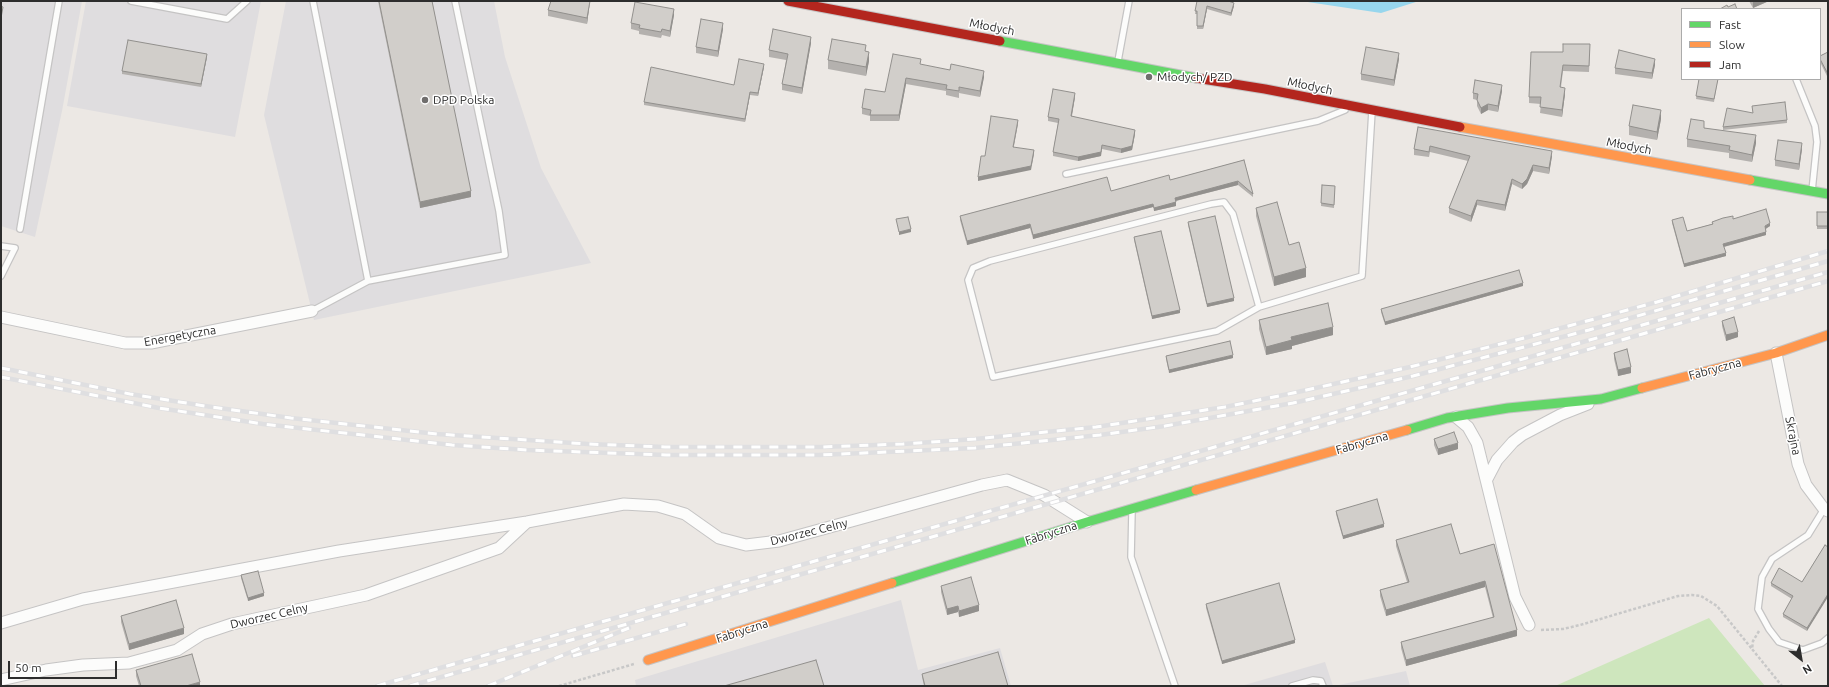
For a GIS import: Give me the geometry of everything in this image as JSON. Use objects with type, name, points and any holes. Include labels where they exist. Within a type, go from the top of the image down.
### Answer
[{"type":"street","name":"Młodych","points":[[788,1],[1118,64],[1233,85],[1265,89],[1372,111],[1828,194]]},
{"type":"street","name":"Energetyczna","points":[[1,317],[125,343],[151,343],[312,311]]},
{"type":"street","name":"Fabryczna","points":[[1487,479],[1497,460],[1512,442],[1560,415],[1601,399],[1776,352],[1828,335]]},
{"type":"street","name":"Skrajna","points":[[1776,352],[1798,464],[1806,485],[1826,510]]},
{"type":"street","name":"Fabryczna","points":[[648,660],[1087,522],[1456,417],[1508,408],[1601,399]]},
{"type":"street","points":[[1456,417],[1468,427],[1473,434],[1487,479],[1515,597],[1529,625]]},
{"type":"street","name":"Dworzec Celny","points":[[1,623],[83,599],[339,551],[527,522],[624,504],[658,506],[685,514],[718,538],[746,545],[779,541],[982,485],[1007,480],[1044,495],[1087,522]]},
{"type":"street","name":"Dworzec Celny","points":[[1,680],[46,670],[83,665],[129,663],[177,650],[202,634],[232,624],[366,595],[500,548],[527,522]]},
{"type":"lane","points":[[20,229],[59,1]]},
{"type":"lane","points":[[131,1],[227,19],[247,1]]},
{"type":"lane","points":[[313,1],[368,281]]},
{"type":"lane","points":[[312,311],[368,281],[505,255],[500,211],[455,1]]},
{"type":"lane","points":[[1118,64],[1129,1]]},
{"type":"lane","points":[[1796,80],[1815,126],[1817,142],[1811,192]]},
{"type":"lane","points":[[1066,174],[1318,121],[1352,107]]},
{"type":"lane","points":[[1259,307],[1233,214],[1224,202],[1210,204],[990,261],[973,268],[968,280],[993,377],[1218,331],[1259,307],[1362,276],[1372,111]]},
{"type":"lane","points":[[1,246],[15,248],[1,276]]},
{"type":"lane","points":[[1132,509],[1130,557],[1175,686]]},
{"type":"lane","points":[[1826,510],[1808,535],[1772,559],[1762,577],[1758,609],[1765,622],[1780,642],[1803,650],[1822,643],[1828,638]]},
{"type":"lane","points":[[1292,686],[1313,680],[1320,681],[1323,686]]},
{"type":"path","points":[[1529,625],[1537,630],[1563,629],[1678,596],[1701,596],[1717,606],[1782,686]]},
{"type":"path","points":[[1752,649],[1753,641],[1765,622]]},
{"type":"path","points":[[559,686],[648,660]]},
{"type":"shaded area","points":[[1,1],[82,1],[62,111],[35,237],[1,226]]},
{"type":"shaded area","points":[[86,1],[261,1],[235,137],[67,106]]},
{"type":"shaded area","points":[[286,1],[494,1],[505,57],[541,168],[591,263],[314,320],[264,115]]},
{"type":"shaded area","points":[[901,600],[918,670],[1000,648],[1011,686],[636,686],[635,680]]},
{"type":"shaded area","points":[[1325,662],[1333,686],[1241,686]]},
{"type":"shaded area","points":[[1406,671],[1410,686],[1334,686]]},
{"type":"green space","points":[[1709,618],[1765,686],[1555,686]]},
{"type":"water","points":[[1301,1],[1419,1],[1381,13]]},
{"type":"building","name":"DPD Polska","points":[[379,1],[432,1],[471,191],[420,202]]},
{"type":"building","points":[[551,1],[590,1],[587,18],[548,10]]},
{"type":"building","points":[[1197,1],[1228,1],[1234,3],[1231,13],[1207,6],[1203,26],[1197,26],[1197,11],[1195,11]]},
{"type":"building","points":[[635,2],[674,9],[670,31],[662,29],[661,32],[639,28],[640,25],[631,23]]},
{"type":"building","points":[[1735,4],[1737,8],[1722,8],[1727,5],[1728,7]]},
{"type":"building","points":[[1,6],[3,7],[1,18]]},
{"type":"building","points":[[701,19],[723,23],[718,51],[696,47]]},
{"type":"building","points":[[773,29],[811,37],[802,88],[782,84],[788,54],[769,50]]},
{"type":"building","points":[[832,39],[866,45],[865,51],[869,52],[866,67],[828,60]]},
{"type":"building","points":[[128,40],[207,54],[201,84],[122,71]]},
{"type":"building","points":[[1563,44],[1590,44],[1589,66],[1563,65],[1560,87],[1565,88],[1562,110],[1540,107],[1541,97],[1529,97],[1531,52],[1563,52]]},
{"type":"building","points":[[1366,47],[1399,53],[1394,80],[1361,74]]},
{"type":"building","points":[[1619,50],[1655,59],[1652,73],[1615,68]]},
{"type":"building","points":[[1828,52],[1828,74],[1821,61],[1821,56]]},
{"type":"building","points":[[893,54],[921,59],[920,64],[950,70],[951,64],[984,71],[980,91],[959,87],[959,91],[946,89],[947,85],[906,78],[899,115],[870,115],[871,110],[862,108],[865,89],[885,92]]},
{"type":"building","points":[[739,59],[764,64],[758,93],[750,92],[745,119],[644,102],[651,67],[734,85]]},
{"type":"building","points":[[1475,80],[1502,85],[1498,106],[1488,104],[1481,108],[1477,100],[1478,94],[1473,93]]},
{"type":"building","points":[[1699,80],[1718,80],[1714,99],[1696,96]]},
{"type":"building","points":[[1053,89],[1075,93],[1071,116],[1135,130],[1132,146],[1121,149],[1102,145],[1101,152],[1078,157],[1053,152],[1059,119],[1048,117]]},
{"type":"building","points":[[1785,102],[1787,120],[1723,127],[1727,108],[1753,113],[1752,106]]},
{"type":"building","points":[[1633,105],[1661,110],[1657,132],[1629,126]]},
{"type":"building","points":[[991,116],[1018,120],[1013,147],[1034,150],[1031,166],[978,177],[981,156],[985,156]]},
{"type":"building","points":[[1691,119],[1704,121],[1704,128],[1756,135],[1752,155],[1729,150],[1730,146],[1687,139]]},
{"type":"building","points":[[1418,127],[1552,151],[1549,168],[1533,165],[1527,179],[1522,184],[1512,179],[1505,205],[1477,200],[1471,216],[1449,208],[1470,156],[1430,146],[1429,152],[1414,149]]},
{"type":"building","points":[[1778,140],[1802,143],[1799,164],[1775,160]]},
{"type":"building","points":[[1244,160],[1253,194],[1238,181],[1175,198],[1176,202],[1154,208],[1153,204],[1033,235],[1030,224],[967,241],[960,216],[1107,177],[1111,191],[1169,175],[1170,180]]},
{"type":"building","points":[[1322,185],[1335,186],[1334,205],[1321,203]]},
{"type":"building","points":[[1277,202],[1289,245],[1299,242],[1306,268],[1274,277],[1256,208]]},
{"type":"building","points":[[1766,209],[1770,223],[1765,226],[1766,232],[1723,244],[1726,253],[1684,264],[1672,220],[1683,217],[1687,231],[1713,224],[1712,222],[1723,218],[1733,216],[1733,219]]},
{"type":"building","points":[[1817,212],[1828,212],[1828,226],[1817,226]]},
{"type":"building","points":[[1215,216],[1234,298],[1207,304],[1188,222]]},
{"type":"building","points":[[908,217],[911,229],[899,232],[896,219]]},
{"type":"building","points":[[1161,231],[1180,310],[1152,316],[1134,237]]},
{"type":"building","points":[[1519,270],[1523,283],[1385,322],[1381,309]]},
{"type":"building","points":[[1328,303],[1333,327],[1291,337],[1292,340],[1266,347],[1259,320]]},
{"type":"building","points":[[1734,317],[1738,332],[1726,335],[1722,321]]},
{"type":"building","points":[[1230,341],[1233,355],[1169,370],[1166,356]]},
{"type":"building","points":[[1627,349],[1631,367],[1618,370],[1614,353]]},
{"type":"building","points":[[1454,432],[1458,443],[1438,449],[1434,439]]},
{"type":"building","points":[[1377,499],[1384,524],[1343,536],[1336,511]]},
{"type":"building","points":[[1451,524],[1460,554],[1494,544],[1517,630],[1406,660],[1401,642],[1494,617],[1485,581],[1386,610],[1380,590],[1409,582],[1396,540]]},
{"type":"building","points":[[1825,545],[1828,547],[1828,594],[1807,628],[1783,614],[1793,596],[1771,583],[1779,568],[1802,582]]},
{"type":"building","points":[[258,571],[264,593],[248,598],[241,575]]},
{"type":"building","points":[[971,577],[979,605],[959,611],[958,606],[947,609],[941,586]]},
{"type":"building","points":[[1279,583],[1295,640],[1222,661],[1206,604]]},
{"type":"building","points":[[176,600],[184,628],[129,644],[121,616]]},
{"type":"building","points":[[998,652],[1008,686],[925,686],[922,674]]},
{"type":"building","points":[[192,654],[200,682],[186,686],[141,686],[136,670]]},
{"type":"building","points":[[816,660],[824,686],[724,686]]},
{"type":"railway","points":[[1,368],[130,394],[205,406],[291,418],[437,434],[588,444],[665,447],[821,447],[903,444],[975,439],[1096,427],[1225,407],[1293,393],[1410,367],[1528,337],[1657,302],[1828,251]]},
{"type":"railway","points":[[1,377],[159,408],[263,424],[452,445],[527,450],[666,455],[819,455],[975,448],[1100,435],[1165,426],[1293,403],[1413,376],[1589,330],[1828,261]]},
{"type":"railway","points":[[377,686],[1828,272]]},
{"type":"railway","points":[[410,686],[1828,281]]},
{"type":"railway","points":[[573,656],[686,624]]},
{"type":"railway","points":[[488,686],[629,628]]},
{"type":"traffic: fast","points":[[1000,41],[1196,78]]},
{"type":"traffic: fast","points":[[1750,180],[1828,194]]},
{"type":"traffic: fast","points":[[1407,430],[1447,418],[1508,408],[1601,399],[1642,388]]},
{"type":"traffic: fast","points":[[892,583],[1087,522],[1196,490]]},
{"type":"traffic: slow","points":[[1460,127],[1750,180]]},
{"type":"traffic: slow","points":[[1642,388],[1776,353],[1828,335]]},
{"type":"traffic: slow","points":[[1196,490],[1407,430]]},
{"type":"traffic: slow","points":[[648,660],[892,583]]},
{"type":"traffic: jam","points":[[788,1],[1000,41]]},
{"type":"traffic: jam","points":[[1196,78],[1265,89],[1460,127]]},
{"type":"place","name":"Młodych/ PZD","points":[[1149,77]]},
{"type":"place","name":"DPD Polska","points":[[425,100]]}]
